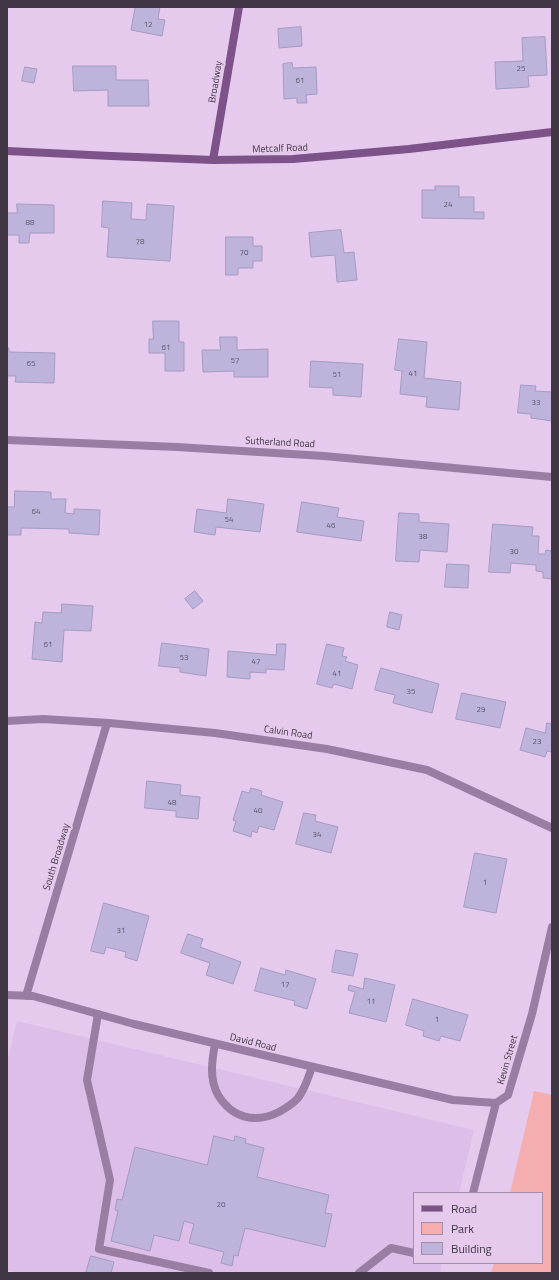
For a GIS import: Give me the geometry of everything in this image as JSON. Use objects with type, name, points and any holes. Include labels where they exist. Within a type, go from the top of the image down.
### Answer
[{"type":"street","name":"Broadway","points":[[214,160],[239,7]]},
{"type":"street","name":"Metcalf Road","points":[[7,151],[214,160],[293,159],[409,149],[552,132]]},
{"type":"street","name":"Sutherland Road","points":[[7,440],[178,447],[324,456],[552,477]]},
{"type":"street","name":"Calvin Road","points":[[7,721],[43,719],[107,723],[215,733],[327,749],[427,770],[552,828]]},
{"type":"street","name":"South Broadway","points":[[26,996],[107,723]]},
{"type":"street","name":"Kevin Street","points":[[496,1103],[508,1095],[532,1014],[552,927]]},
{"type":"street","name":"David Road","points":[[7,995],[33,996],[134,1024],[453,1100],[496,1103]]},
{"type":"street","points":[[98,1014],[87,1080],[110,1180],[99,1249],[209,1273]]},
{"type":"street","points":[[215,1044],[212,1061],[213,1077],[218,1094],[237,1114],[246,1118],[257,1119],[269,1117],[291,1105],[299,1097],[312,1067]]},
{"type":"street","points":[[473,1192],[496,1103]]},
{"type":"street","points":[[359,1273],[391,1248],[413,1253]]},
{"type":"shaded area","points":[[17,1021],[474,1130],[459,1192],[413,1192],[413,1264],[442,1264],[440,1273],[18,1273],[7,1270],[7,1063]]},
{"type":"green space","points":[[534,1091],[552,1095],[552,1273],[491,1273],[494,1264],[543,1264],[543,1192],[510,1192]]},
{"type":"building","points":[[132,7],[160,7],[158,19],[165,20],[162,36],[131,30],[135,8]]},
{"type":"building","points":[[301,27],[302,46],[279,48],[278,29]]},
{"type":"building","points":[[545,37],[547,75],[528,76],[529,87],[496,89],[495,62],[523,61],[522,38]]},
{"type":"building","points":[[292,63],[293,68],[316,67],[317,94],[306,95],[307,103],[297,103],[297,98],[284,99],[283,64]]},
{"type":"building","points":[[73,66],[116,66],[116,80],[148,80],[149,106],[108,106],[108,90],[74,91]]},
{"type":"building","points":[[25,67],[37,69],[34,83],[22,81]]},
{"type":"building","points":[[435,186],[459,186],[459,197],[474,197],[474,212],[484,212],[484,219],[422,218],[422,190],[435,190]]},
{"type":"building","points":[[103,201],[132,203],[131,219],[146,220],[147,204],[174,206],[170,261],[107,257],[109,228],[102,227]]},
{"type":"building","points":[[17,204],[54,205],[54,233],[30,233],[29,243],[19,243],[19,235],[7,235],[7,213],[17,213]]},
{"type":"building","points":[[341,230],[344,253],[354,252],[357,280],[337,282],[335,255],[311,257],[309,233]]},
{"type":"building","points":[[226,237],[253,237],[253,246],[262,246],[262,261],[253,261],[253,268],[238,268],[238,275],[226,275]]},
{"type":"building","points":[[153,321],[179,321],[179,342],[184,342],[184,371],[165,371],[165,353],[149,353],[149,339],[153,339]]},
{"type":"building","points":[[220,337],[237,337],[237,350],[268,349],[268,377],[234,377],[234,371],[203,372],[202,350],[220,350]]},
{"type":"building","points":[[399,339],[427,342],[424,378],[461,382],[459,410],[426,407],[427,397],[400,394],[402,371],[395,370]]},
{"type":"building","points":[[7,348],[9,348],[9,352],[55,353],[54,383],[15,382],[16,376],[7,376]]},
{"type":"building","points":[[311,361],[363,364],[361,397],[333,395],[333,388],[310,387]]},
{"type":"building","points":[[521,385],[536,386],[535,391],[552,392],[552,421],[531,418],[531,414],[518,413]]},
{"type":"building","points":[[15,491],[51,492],[51,499],[66,499],[65,513],[74,514],[74,509],[100,510],[99,535],[69,533],[69,529],[21,528],[21,535],[7,535],[7,507],[14,507]]},
{"type":"building","points":[[228,499],[264,504],[260,532],[216,527],[215,535],[194,532],[197,509],[226,513]]},
{"type":"building","points":[[302,502],[339,508],[337,517],[364,521],[361,541],[297,532]]},
{"type":"building","points":[[399,513],[419,514],[419,522],[449,524],[447,552],[420,550],[419,562],[396,561]]},
{"type":"building","points":[[493,524],[533,527],[532,536],[539,536],[538,554],[545,554],[546,550],[552,551],[552,579],[543,578],[543,572],[536,571],[536,565],[511,563],[510,573],[489,572]]},
{"type":"building","points":[[447,564],[469,565],[468,588],[445,587]]},
{"type":"building","points":[[195,591],[203,601],[193,609],[185,599]]},
{"type":"building","points":[[62,604],[93,606],[91,631],[64,630],[62,662],[32,659],[35,622],[42,623],[43,612],[61,613]]},
{"type":"building","points":[[390,612],[402,615],[399,630],[387,627]]},
{"type":"building","points":[[162,643],[209,649],[206,676],[180,672],[180,668],[159,666]]},
{"type":"building","points":[[277,644],[286,644],[284,670],[266,669],[266,673],[250,672],[250,679],[227,677],[228,651],[276,655]]},
{"type":"building","points":[[327,644],[344,648],[342,656],[347,657],[345,661],[358,665],[352,689],[334,684],[332,688],[317,684]]},
{"type":"building","points":[[381,668],[439,684],[432,713],[393,703],[395,695],[375,690]]},
{"type":"building","points":[[462,693],[506,702],[500,728],[456,719]]},
{"type":"building","points":[[547,723],[552,724],[552,752],[547,751],[545,757],[520,750],[526,728],[545,733]]},
{"type":"building","points":[[147,781],[181,785],[180,795],[200,797],[198,819],[176,817],[176,811],[145,808]]},
{"type":"building","points":[[251,788],[262,791],[261,795],[283,802],[274,830],[259,826],[257,833],[252,831],[251,837],[233,831],[236,821],[233,820],[242,791],[249,793]]},
{"type":"building","points":[[304,813],[316,815],[315,821],[338,827],[331,853],[296,844]]},
{"type":"building","points":[[475,853],[507,859],[496,913],[464,907]]},
{"type":"building","points":[[104,903],[149,916],[137,961],[125,957],[126,952],[106,947],[104,954],[91,951]]},
{"type":"building","points":[[188,934],[203,939],[200,947],[241,962],[233,984],[206,975],[210,963],[181,953]]},
{"type":"building","points":[[336,950],[358,954],[353,976],[332,972]]},
{"type":"building","points":[[261,968],[285,975],[286,970],[316,979],[307,1009],[294,1005],[295,1001],[255,991]]},
{"type":"building","points":[[365,978],[395,985],[386,1022],[349,1013],[355,992],[348,990],[349,985],[363,989]]},
{"type":"building","points":[[413,999],[468,1015],[460,1041],[441,1036],[439,1041],[423,1036],[424,1031],[406,1025]]},
{"type":"building","points":[[214,1136],[234,1141],[235,1136],[246,1139],[245,1143],[264,1148],[257,1177],[329,1195],[325,1213],[332,1214],[325,1247],[245,1228],[238,1256],[234,1255],[232,1266],[221,1263],[224,1252],[189,1243],[194,1224],[184,1221],[179,1241],[154,1235],[150,1251],[111,1241],[118,1211],[115,1210],[117,1199],[122,1200],[135,1147],[207,1165]]},
{"type":"building","points":[[91,1256],[114,1262],[111,1273],[86,1273]]}]
